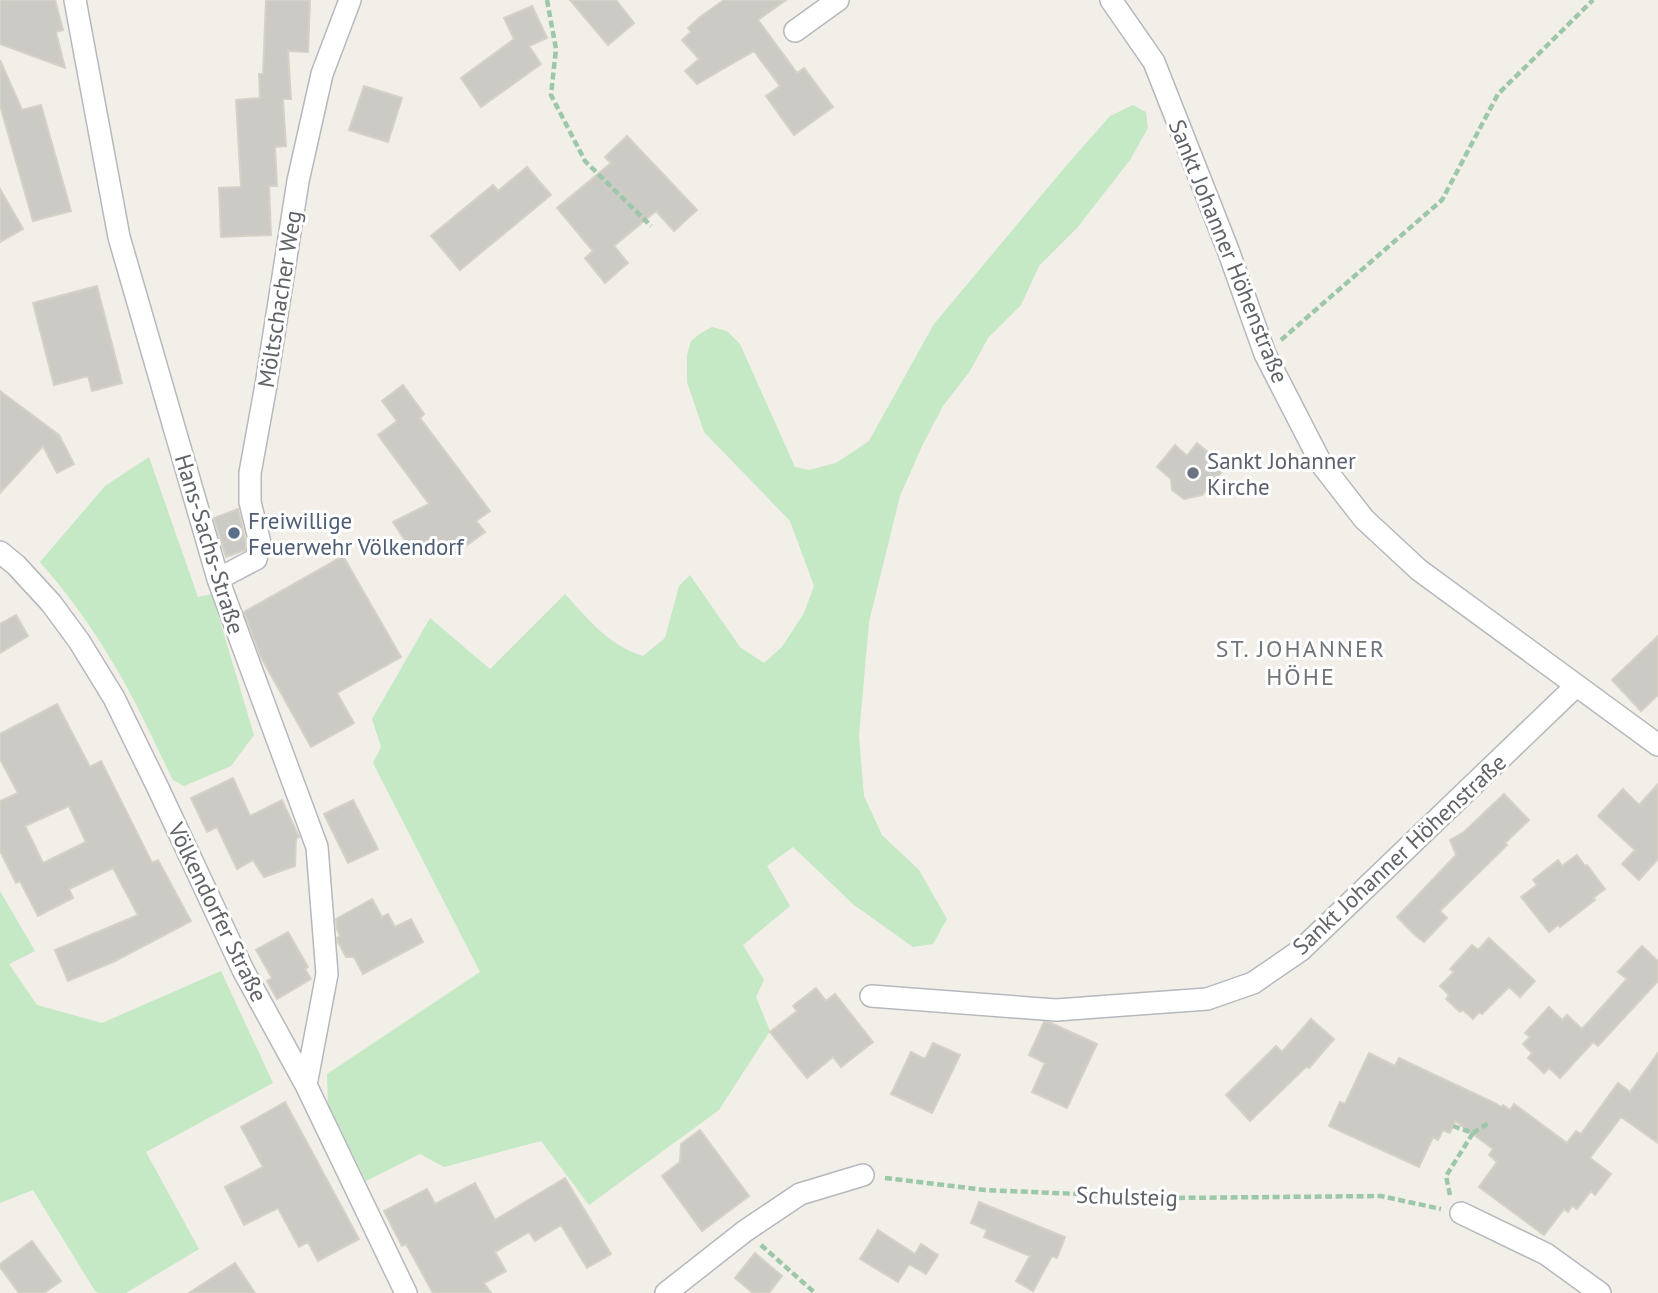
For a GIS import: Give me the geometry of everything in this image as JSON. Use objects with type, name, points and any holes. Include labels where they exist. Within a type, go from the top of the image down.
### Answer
[{"type":"street","name":"Hans-Sachs-Straße","points":[[75,0],[119,237],[218,579],[317,847],[327,974],[306,1085]]},
{"type":"street","name":"Möltschacher Weg","points":[[218,579],[256,559],[260,544],[250,502],[250,472],[296,194],[322,74],[350,0]]},
{"type":"street","points":[[794,31],[838,0]]},
{"type":"street","name":"Sankt Johanner Höhenstraße","points":[[1111,0],[1154,62],[1265,354],[1322,465],[1364,519],[1419,570],[1658,745]]},
{"type":"street","name":"Völkendorfer Straße","points":[[0,551],[51,603],[79,641],[114,698],[243,970],[306,1085],[406,1293]]},
{"type":"street","name":"Sankt Johanner Höhenstraße","points":[[871,996],[1056,1010],[1208,999],[1253,982],[1301,950],[1576,686]]},
{"type":"street","points":[[666,1293],[745,1231],[800,1194],[863,1175]]},
{"type":"street","points":[[1461,1213],[1546,1254],[1600,1293]]},
{"type":"path","points":[[547,0],[556,49],[551,95],[585,160],[651,226]]},
{"type":"path","points":[[1265,354],[1442,200],[1498,94],[1592,0]]},
{"type":"path","points":[[1461,1213],[1450,1196],[1446,1176],[1473,1133],[1490,1122]]},
{"type":"path","points":[[1453,1126],[1473,1133]]},
{"type":"path","name":"Schulsteig","points":[[863,1175],[985,1191],[1172,1198],[1381,1196],[1461,1213]]},
{"type":"path","points":[[745,1231],[815,1293]]},
{"type":"green space","points":[[1133,105],[1146,112],[1148,128],[1130,160],[1077,228],[1039,266],[1021,305],[988,338],[970,371],[943,406],[922,446],[900,496],[869,622],[859,736],[864,796],[882,835],[919,870],[947,919],[933,944],[913,947],[854,905],[793,847],[767,866],[790,906],[743,945],[764,980],[756,997],[770,1031],[719,1110],[589,1205],[541,1141],[444,1167],[420,1154],[366,1181],[328,1104],[327,1074],[480,972],[373,763],[381,747],[372,719],[430,618],[490,669],[565,594],[609,638],[643,656],[665,638],[679,586],[690,575],[740,647],[764,663],[782,647],[804,613],[814,586],[790,521],[704,432],[687,382],[687,355],[691,341],[712,327],[727,331],[740,344],[795,467],[809,470],[836,463],[869,441],[934,324],[1110,116]]},
{"type":"green space","points":[[149,457],[198,597],[212,594],[254,735],[231,766],[184,786],[173,780],[133,699],[101,644],[40,562],[105,486]]},
{"type":"green space","points":[[0,891],[35,951],[9,964],[37,1005],[102,1023],[221,971],[273,1083],[146,1152],[199,1249],[126,1293],[95,1291],[33,1190],[0,1203]]},
{"type":"building","points":[[0,0],[55,0],[63,30],[56,32],[65,68],[0,44]]},
{"type":"building","points":[[266,0],[310,0],[308,52],[288,51],[291,99],[283,99],[286,146],[275,147],[277,186],[269,186],[271,235],[221,237],[219,188],[241,187],[236,100],[260,98],[259,74],[263,74]]},
{"type":"building","points":[[570,0],[616,0],[634,23],[608,45]]},
{"type":"building","points":[[724,0],[786,0],[758,20],[797,73],[804,68],[833,107],[794,135],[766,96],[780,86],[754,51],[697,84],[685,71],[699,59],[682,40],[691,32],[688,28]]},
{"type":"building","points":[[532,6],[547,38],[529,46],[541,64],[481,107],[461,78],[514,39],[504,18]]},
{"type":"building","points":[[0,60],[22,110],[41,105],[71,211],[33,221],[0,105]]},
{"type":"building","points":[[364,86],[402,98],[388,142],[349,130]]},
{"type":"building","points":[[627,136],[697,210],[674,231],[656,211],[614,246],[628,263],[605,283],[585,258],[593,251],[557,208],[611,163],[605,157]]},
{"type":"building","points":[[527,167],[551,195],[460,270],[431,236],[493,185],[498,191]]},
{"type":"building","points":[[0,189],[23,229],[0,242]]},
{"type":"building","points":[[97,286],[122,383],[92,391],[88,376],[54,385],[33,303]]},
{"type":"building","points":[[403,385],[424,414],[420,418],[490,511],[476,521],[485,532],[455,554],[414,548],[406,542],[393,522],[429,504],[378,435],[397,421],[382,401]]},
{"type":"building","points":[[0,391],[59,435],[74,464],[57,473],[43,446],[0,493]]},
{"type":"building","name":"Sankt Johanner Kirche","points":[[1197,443],[1226,467],[1202,495],[1184,499],[1172,490],[1171,479],[1157,467],[1175,445],[1187,456]]},
{"type":"building","name":"Freiwillige Feuerwehr Völkendorf","points":[[238,509],[246,543],[245,550],[226,557],[214,518]]},
{"type":"building","points":[[343,556],[401,657],[337,693],[354,723],[311,747],[261,657],[244,612]]},
{"type":"building","points":[[16,615],[28,636],[0,653],[0,624]]},
{"type":"building","points":[[1658,636],[1658,695],[1641,711],[1612,680]]},
{"type":"building","points":[[57,704],[90,767],[101,761],[152,863],[158,860],[191,921],[115,961],[68,981],[55,950],[138,915],[113,868],[69,889],[73,898],[38,916],[20,881],[16,883],[0,851],[0,801],[18,793],[0,759],[0,734]],"holes":[[[69,806],[86,842],[43,863],[25,826]]]},
{"type":"building","points":[[233,778],[250,816],[282,800],[299,837],[296,839],[295,866],[264,877],[253,860],[237,869],[217,827],[207,832],[191,798]]},
{"type":"building","points":[[1658,784],[1658,859],[1639,880],[1622,864],[1635,850],[1598,816],[1623,789],[1639,805]]},
{"type":"building","points":[[1504,794],[1529,820],[1440,911],[1447,918],[1424,942],[1397,917],[1456,855],[1450,840],[1464,832]]},
{"type":"building","points":[[353,800],[378,849],[348,863],[324,814]]},
{"type":"building","points":[[1577,855],[1605,889],[1560,927],[1558,925],[1549,932],[1521,897],[1537,885],[1533,880],[1558,860],[1562,866]]},
{"type":"building","points":[[372,899],[382,917],[388,914],[395,927],[411,919],[423,942],[363,974],[354,957],[346,957],[338,942],[337,938],[340,936],[336,919]]},
{"type":"building","points":[[288,932],[308,967],[305,969],[311,979],[277,999],[267,981],[272,978],[256,950]]},
{"type":"building","points":[[1489,938],[1535,981],[1520,997],[1509,987],[1482,1014],[1479,1012],[1473,1019],[1463,1010],[1460,1012],[1446,999],[1449,995],[1440,986],[1454,972],[1450,969],[1472,945],[1478,950]]},
{"type":"building","points":[[1642,946],[1658,961],[1658,981],[1598,1046],[1593,1042],[1560,1078],[1549,1068],[1544,1073],[1528,1058],[1532,1053],[1523,1044],[1530,1037],[1525,1033],[1549,1007],[1562,1020],[1567,1015],[1582,1029],[1627,979],[1618,972]]},
{"type":"building","points":[[816,988],[826,1001],[835,994],[873,1042],[841,1067],[833,1057],[807,1078],[770,1032],[797,1011],[793,1006]]},
{"type":"building","points":[[1311,1019],[1334,1039],[1309,1068],[1307,1066],[1250,1121],[1226,1095],[1276,1046],[1282,1052]]},
{"type":"building","points":[[1044,1022],[1097,1044],[1067,1108],[1032,1092],[1045,1063],[1029,1055]]},
{"type":"building","points":[[933,1043],[960,1055],[932,1113],[891,1094],[911,1052],[925,1059]]},
{"type":"building","points":[[1369,1053],[1395,1066],[1399,1058],[1501,1107],[1503,1105],[1510,1110],[1514,1104],[1567,1143],[1576,1131],[1581,1134],[1618,1083],[1630,1092],[1658,1053],[1658,1143],[1621,1117],[1590,1158],[1611,1174],[1595,1195],[1591,1191],[1577,1209],[1572,1206],[1568,1212],[1564,1209],[1544,1235],[1479,1187],[1497,1162],[1489,1155],[1493,1149],[1455,1121],[1450,1133],[1443,1130],[1438,1140],[1433,1137],[1419,1167],[1329,1126],[1340,1102],[1345,1104]]},
{"type":"building","points":[[285,1102],[359,1239],[318,1261],[308,1242],[299,1247],[278,1208],[244,1225],[225,1187],[263,1167],[241,1127]]},
{"type":"building","points":[[700,1130],[749,1196],[702,1231],[662,1176],[680,1162],[681,1144]]},
{"type":"building","points":[[565,1178],[611,1254],[587,1268],[561,1225],[535,1241],[529,1232],[495,1252],[506,1271],[484,1283],[491,1293],[433,1293],[406,1244],[402,1246],[384,1211],[427,1189],[435,1204],[475,1183],[495,1220]]},
{"type":"building","points":[[979,1202],[1065,1237],[1057,1258],[1052,1256],[1033,1291],[1016,1281],[1030,1256],[984,1237],[987,1230],[971,1223]]},
{"type":"building","points":[[878,1230],[915,1254],[921,1244],[938,1255],[926,1274],[909,1264],[898,1282],[860,1259]]},
{"type":"building","points":[[32,1241],[61,1281],[44,1293],[19,1293],[0,1264]]},
{"type":"building","points":[[755,1253],[782,1276],[769,1293],[753,1293],[735,1278]]},
{"type":"building","points":[[235,1263],[255,1293],[189,1293]]},
{"type":"place","name":"Sankt Johanner Kirche","points":[[1193,473]]},
{"type":"place","name":"Freiwillige Feuerwehr Völkendorf","points":[[234,533]]},
{"type":"district","name":"ST. JOHANNER HÖHE","points":[[1301,662]]}]
